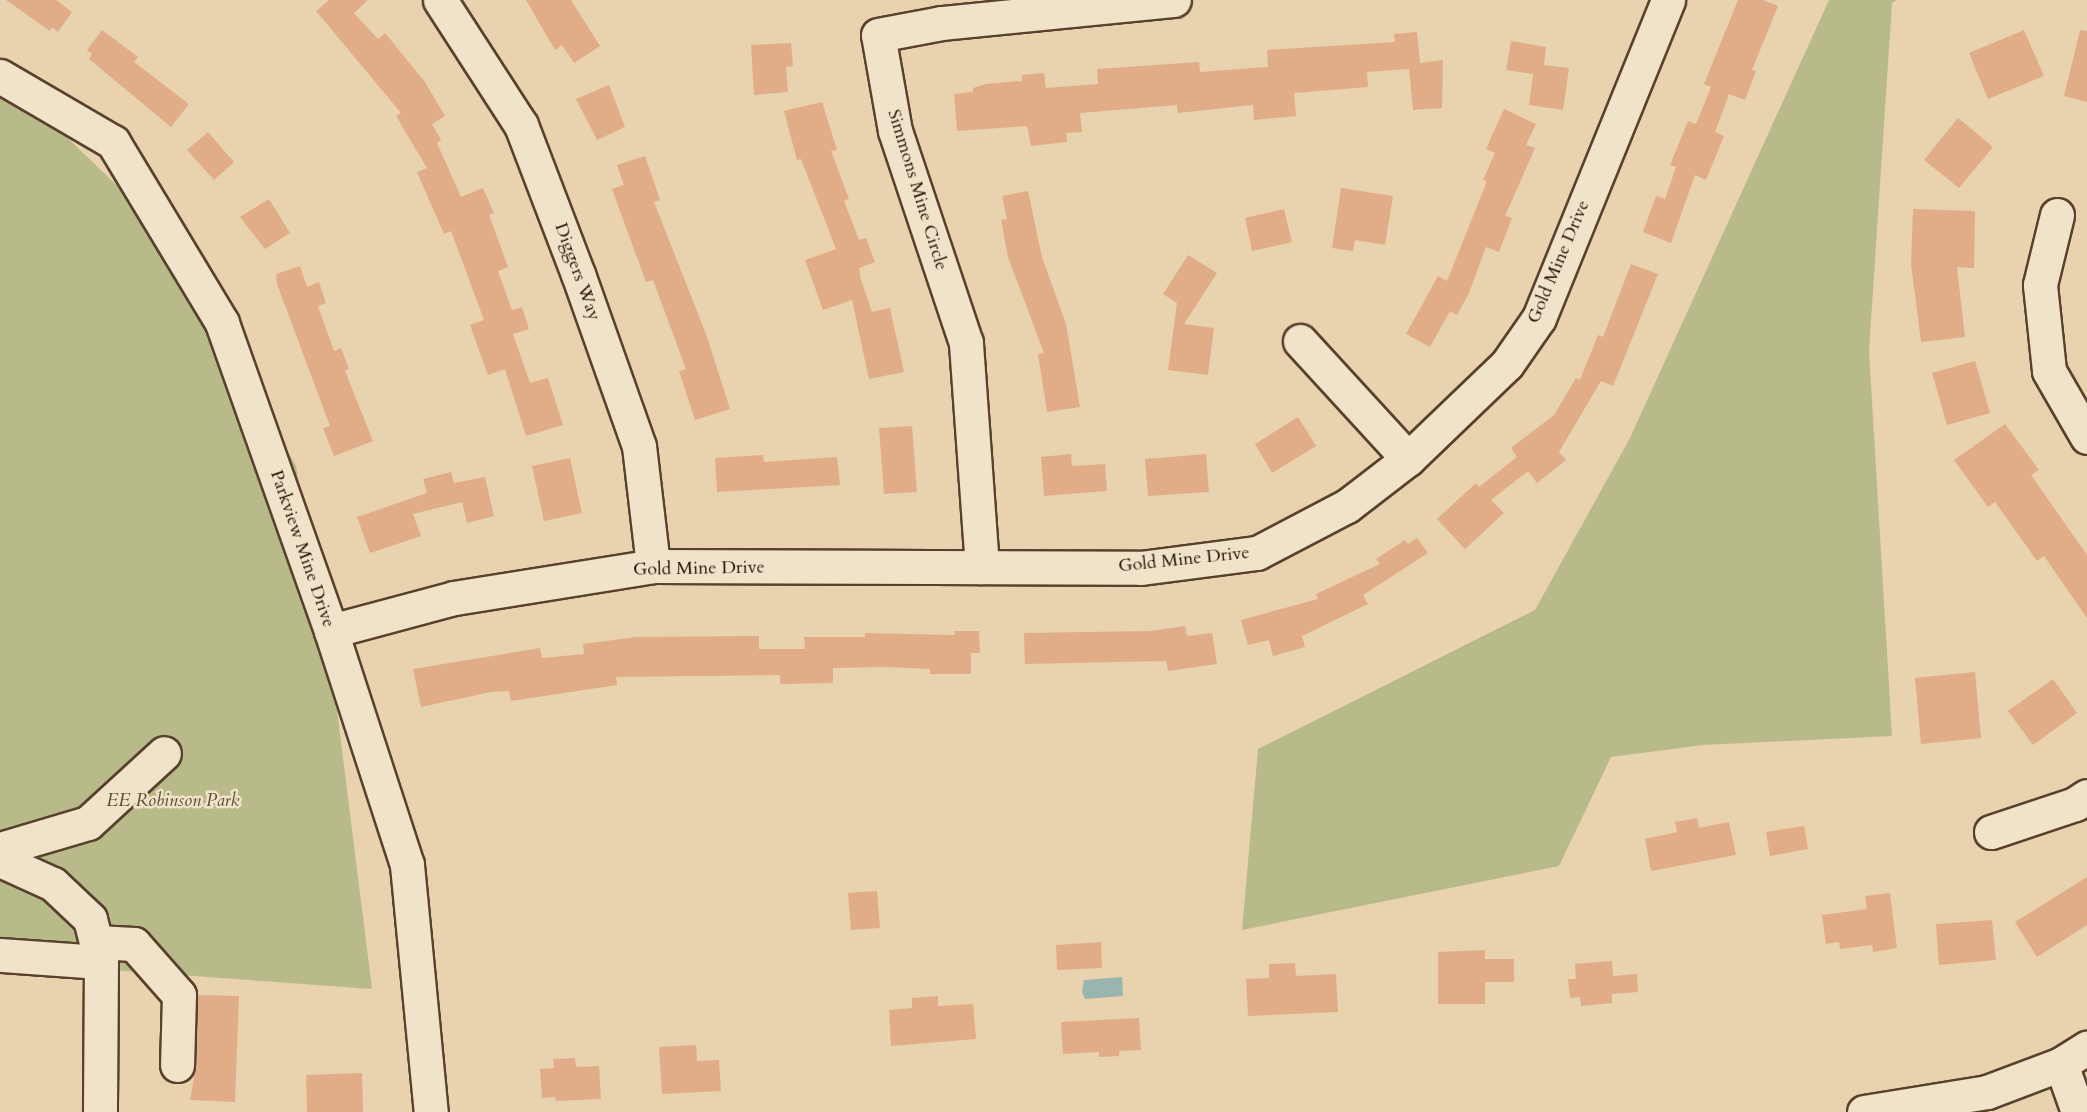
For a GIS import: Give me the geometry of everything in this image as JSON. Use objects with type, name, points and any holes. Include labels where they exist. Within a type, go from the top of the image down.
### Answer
[{"type":"street","name":"Diggers Way","points":[[440,0],[521,125],[578,274],[639,446],[653,566]]},
{"type":"street","name":"Simmons Mine Circle","points":[[982,567],[966,343],[895,131],[878,35],[942,23],[1174,0]]},
{"type":"street","name":"Gold Mine Drive","points":[[332,631],[454,598],[653,566],[1141,568],[1257,553],[1347,506],[1408,459],[1507,364],[1539,318],[1665,1]]},
{"type":"street","name":"Parkview Mine Drive","points":[[0,76],[113,142],[222,323],[332,631],[406,865],[431,1112]]},
{"type":"street","points":[[2057,215],[2040,285],[2049,371],[2087,437]]},
{"type":"street","points":[[1300,340],[1408,459]]},
{"type":"street","points":[[0,849],[88,823],[164,753]]},
{"type":"street","points":[[1991,832],[2075,804],[2087,796]]},
{"type":"street","points":[[0,860],[53,884],[90,919],[99,952],[100,1112]]},
{"type":"street","points":[[0,955],[99,952],[134,944],[179,996],[177,1065]]},
{"type":"street","points":[[1864,1112],[1919,1106],[1987,1092],[2074,1056],[2078,1112]]},
{"type":"green space","points":[[1829,0],[1897,0],[1892,3],[1869,351],[1892,736],[1703,745],[1611,757],[1559,866],[1242,930],[1258,749],[1535,610],[1630,438]]},
{"type":"green space","name":"EE Robinson Park","points":[[0,73],[159,226],[296,466],[333,678],[372,989],[0,962]]},
{"type":"water","points":[[1122,977],[1123,996],[1085,999],[1082,992],[1084,980]]},
{"type":"building","points":[[6,0],[56,0],[72,12],[58,32],[52,27],[50,31]]},
{"type":"building","points":[[329,0],[368,0],[354,13],[378,39],[385,33],[425,82],[445,116],[432,124],[441,140],[437,143],[461,197],[483,188],[494,213],[489,215],[508,267],[498,271],[512,310],[522,307],[529,329],[513,334],[530,383],[548,378],[563,425],[526,436],[505,369],[488,375],[470,325],[484,320],[451,231],[444,234],[417,172],[427,168],[396,116],[401,113],[316,11]]},
{"type":"building","points":[[526,0],[571,0],[600,46],[574,63],[562,45],[555,50]]},
{"type":"building","points":[[1738,0],[1763,0],[1778,6],[1752,70],[1756,71],[1745,100],[1729,94],[1715,132],[1724,136],[1706,180],[1695,175],[1671,243],[1643,232],[1656,196],[1665,199],[1676,167],[1670,165],[1688,121],[1696,124],[1711,87],[1704,84]]},
{"type":"building","points":[[102,30],[138,57],[134,62],[189,104],[171,127],[89,59],[92,54],[87,50]]},
{"type":"building","points":[[2024,30],[2044,76],[1988,99],[1969,53]]},
{"type":"building","points":[[2080,30],[2087,31],[2087,102],[2064,96]]},
{"type":"building","points":[[1417,32],[1420,63],[1443,60],[1442,108],[1413,110],[1409,69],[1367,72],[1368,87],[1294,93],[1296,116],[1254,120],[1253,105],[1178,113],[1177,105],[1080,113],[1082,132],[1066,133],[1067,142],[1031,146],[1027,126],[957,131],[954,94],[973,92],[973,88],[985,84],[1022,81],[1022,75],[1044,73],[1046,88],[1098,84],[1097,69],[1199,62],[1200,72],[1268,67],[1267,50],[1395,42],[1394,34]]},
{"type":"building","points":[[1511,41],[1546,47],[1544,65],[1569,68],[1563,110],[1529,105],[1533,74],[1506,70]]},
{"type":"building","points":[[791,43],[793,66],[786,67],[788,92],[754,95],[751,45]]},
{"type":"building","points":[[609,85],[625,127],[597,140],[576,99]]},
{"type":"building","points":[[822,102],[837,150],[831,151],[849,199],[844,201],[859,240],[866,238],[875,262],[859,268],[861,280],[872,312],[890,308],[904,372],[869,379],[852,300],[823,310],[805,260],[836,249],[801,159],[797,160],[784,111]]},
{"type":"building","points":[[1504,109],[1536,124],[1526,145],[1535,148],[1505,216],[1512,218],[1499,252],[1486,247],[1469,293],[1457,315],[1450,311],[1430,347],[1406,334],[1438,276],[1447,281],[1487,181],[1483,180],[1495,153],[1486,149]]},
{"type":"building","points":[[1958,118],[1993,147],[1959,188],[1924,160]]},
{"type":"building","points":[[208,132],[234,162],[214,180],[187,150]]},
{"type":"building","points":[[645,156],[660,200],[654,202],[706,334],[730,409],[695,420],[679,371],[686,369],[653,280],[646,282],[612,189],[624,185],[617,165]]},
{"type":"building","points":[[1341,188],[1393,196],[1385,245],[1355,240],[1353,251],[1332,248]]},
{"type":"building","points":[[1028,191],[1042,257],[1066,324],[1080,407],[1047,412],[1038,354],[1044,353],[1008,257],[1001,220],[1007,219],[1002,196]]},
{"type":"building","points":[[269,199],[290,233],[265,249],[240,217]]},
{"type":"building","points":[[1284,209],[1292,242],[1252,251],[1245,218]]},
{"type":"building","points":[[1913,209],[1975,211],[1974,268],[1957,267],[1965,337],[1921,342],[1911,264]]},
{"type":"building","points":[[1188,255],[1217,273],[1184,324],[1214,328],[1208,375],[1168,370],[1177,303],[1163,294]]},
{"type":"building","points":[[1631,264],[1658,274],[1613,386],[1601,381],[1559,452],[1566,460],[1537,483],[1528,471],[1491,500],[1504,513],[1465,549],[1437,519],[1476,483],[1479,487],[1517,457],[1511,448],[1554,415],[1576,378],[1580,380],[1598,335],[1603,337]]},
{"type":"building","points":[[300,266],[307,287],[319,282],[326,303],[318,306],[334,351],[341,348],[349,369],[345,371],[373,441],[334,456],[323,428],[330,426],[277,284],[276,274]]},
{"type":"building","points":[[1975,361],[1990,413],[1947,425],[1932,373]]},
{"type":"building","points":[[1298,417],[1316,446],[1272,473],[1255,444]]},
{"type":"building","points":[[2005,424],[2039,470],[2031,475],[2087,555],[2087,618],[2044,556],[2037,561],[1995,502],[1988,507],[1954,460]]},
{"type":"building","points":[[912,426],[917,492],[884,494],[879,428]]},
{"type":"building","points":[[1071,454],[1072,466],[1105,464],[1107,491],[1044,496],[1041,457]]},
{"type":"building","points":[[1206,454],[1209,492],[1148,496],[1145,459]]},
{"type":"building","points":[[763,455],[764,462],[837,457],[840,485],[717,492],[715,458]]},
{"type":"building","points":[[570,458],[582,513],[544,521],[532,466]]},
{"type":"building","points":[[451,472],[454,483],[485,477],[494,516],[467,523],[462,502],[413,514],[421,536],[370,553],[357,517],[427,493],[423,479]]},
{"type":"building","points":[[1417,538],[1428,553],[1363,595],[1368,604],[1302,636],[1305,647],[1273,656],[1269,640],[1248,645],[1241,620],[1318,599],[1316,594],[1380,564],[1376,559],[1405,540],[1408,544]]},
{"type":"building","points":[[1185,626],[1187,636],[1212,633],[1217,664],[1168,671],[1166,661],[1025,664],[1024,633],[1150,631]]},
{"type":"building","points":[[954,631],[979,631],[980,653],[971,653],[971,674],[930,674],[930,669],[887,667],[833,668],[833,683],[780,684],[780,675],[616,677],[617,685],[511,701],[509,691],[491,692],[421,707],[413,669],[540,648],[542,658],[584,654],[583,644],[636,637],[759,636],[759,649],[805,649],[804,637],[865,637],[865,633],[955,635]]},
{"type":"building","points":[[1975,672],[1981,738],[1921,744],[1915,678]]},
{"type":"building","points":[[2053,679],[2077,713],[2033,745],[2008,711]]},
{"type":"building","points":[[1697,818],[1699,828],[1729,822],[1736,855],[1651,871],[1645,839],[1677,832],[1675,822]]},
{"type":"building","points":[[1804,826],[1808,849],[1770,856],[1766,832]]},
{"type":"building","points":[[2087,877],[2087,925],[2037,957],[2015,922]]},
{"type":"building","points":[[877,891],[880,928],[851,930],[848,893]]},
{"type":"building","points":[[1890,893],[1897,948],[1873,952],[1872,945],[1840,949],[1839,942],[1826,944],[1822,915],[1867,909],[1865,896]]},
{"type":"building","points":[[1992,920],[1996,960],[1939,965],[1936,924]]},
{"type":"building","points":[[1101,942],[1102,968],[1057,970],[1056,945]]},
{"type":"building","points":[[1485,950],[1485,959],[1514,959],[1514,982],[1485,982],[1485,1004],[1438,1004],[1438,952]]},
{"type":"building","points":[[1612,961],[1613,976],[1637,974],[1638,992],[1612,994],[1612,1003],[1581,1006],[1580,997],[1570,998],[1568,979],[1576,979],[1575,964]]},
{"type":"building","points":[[1295,963],[1296,976],[1336,974],[1338,1012],[1248,1016],[1246,979],[1269,978],[1269,964]]},
{"type":"building","points":[[198,995],[239,996],[235,1102],[190,1100],[196,1066]]},
{"type":"building","points":[[938,996],[938,1006],[973,1004],[976,1039],[891,1046],[889,1010],[912,1008],[912,998]]},
{"type":"building","points":[[1139,1018],[1141,1050],[1119,1051],[1119,1056],[1099,1057],[1099,1052],[1063,1054],[1061,1022]]},
{"type":"building","points":[[696,1045],[697,1061],[719,1060],[721,1091],[662,1094],[659,1047]]},
{"type":"building","points":[[575,1058],[576,1067],[599,1066],[601,1099],[556,1101],[555,1097],[542,1098],[540,1069],[554,1068],[553,1059]]},
{"type":"building","points":[[362,1073],[363,1112],[307,1112],[306,1075]]}]
